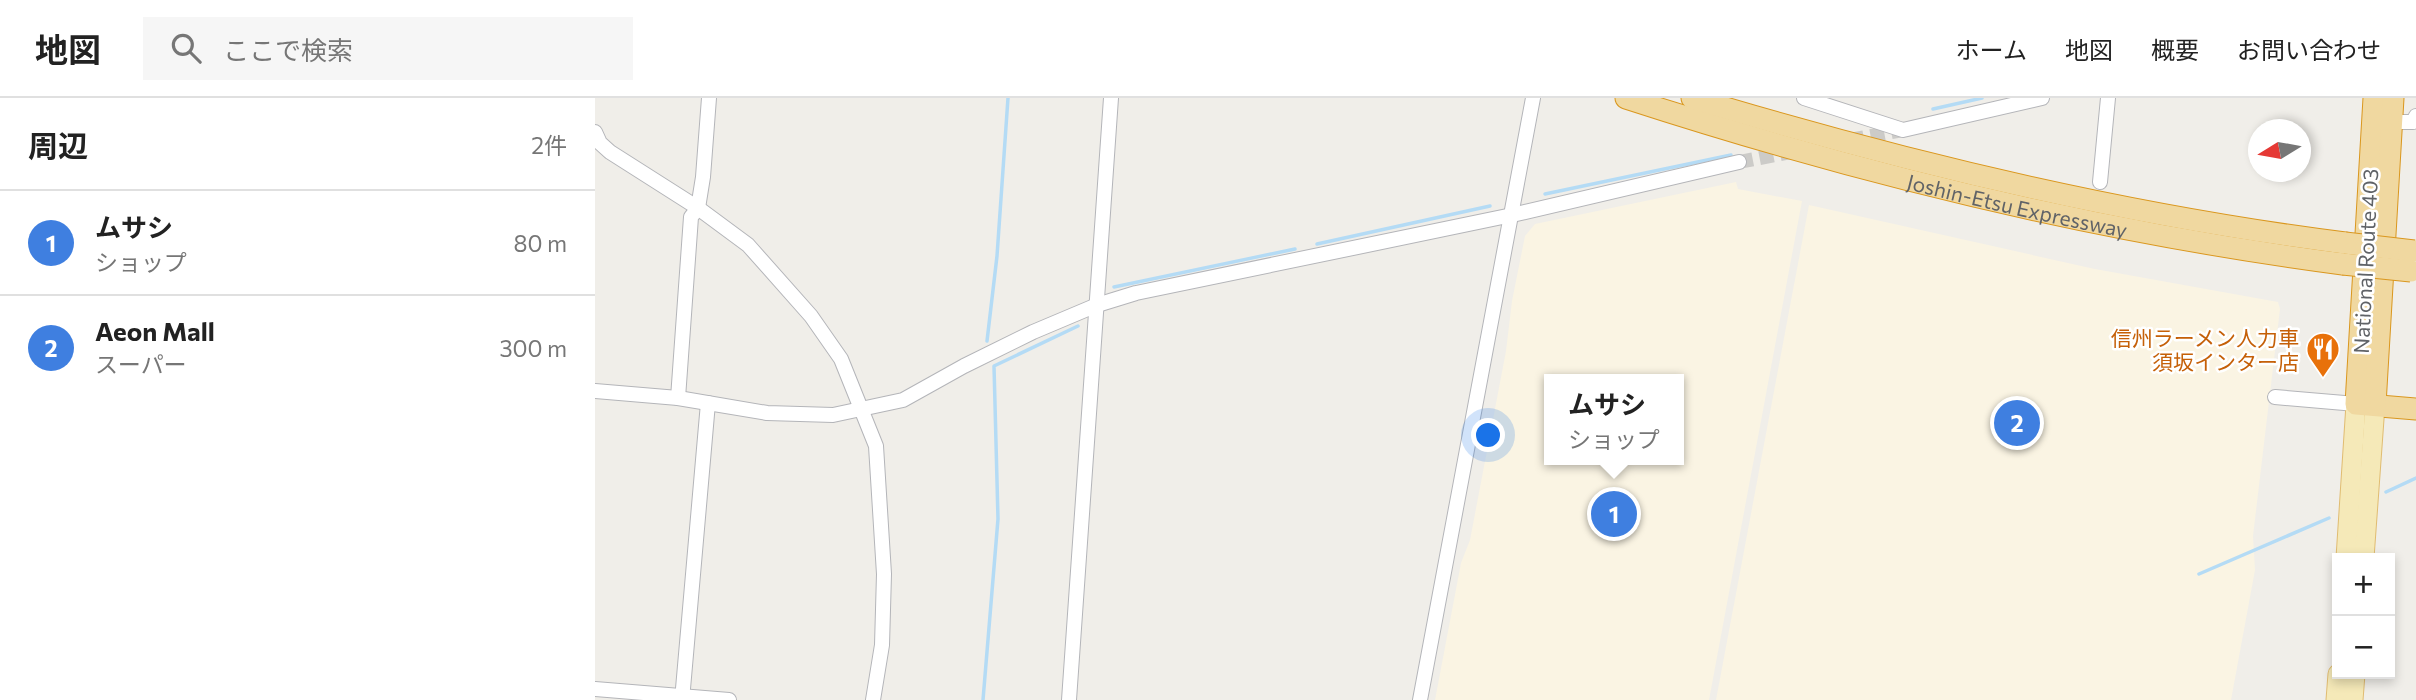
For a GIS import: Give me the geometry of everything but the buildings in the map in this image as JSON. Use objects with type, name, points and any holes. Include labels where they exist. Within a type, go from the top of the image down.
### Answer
[{"type":"highway","name":"Joshin-Etsu Expressway","points":[[1626,98],[1821,158],[1986,200],[2187,242],[2415,256]]},
{"type":"highway","name":"Joshin-Etsu Expressway","points":[[1692,98],[1850,145],[2034,190],[2344,253]]},
{"type":"highway","name":"National Route 403","points":[[2366,405],[2374,98]]},
{"type":"highway","name":"National Route 403","points":[[2366,405],[2393,98]]},
{"type":"highway","points":[[2366,405],[2416,409]]},
{"type":"main road","points":[[2347,553],[2366,405]]},
{"type":"main road","points":[[2364,553],[2366,405]]},
{"type":"main road","points":[[2336,700],[2338,679]]},
{"type":"main road","points":[[2353,700],[2355,679]]},
{"type":"street","points":[[678,398],[691,217],[698,208],[703,177],[709,98]]},
{"type":"street","points":[[1069,700],[1111,98]]},
{"type":"street","points":[[1804,98],[1903,130],[2042,98]]},
{"type":"street","points":[[2100,182],[2108,98]]},
{"type":"street","points":[[1420,700],[1512,215],[1529,99]]},
{"type":"street","points":[[2392,122],[2413,122],[2416,116]]},
{"type":"street","points":[[595,131],[600,143],[610,152],[698,208],[748,245],[811,316],[841,359],[876,446],[884,574],[882,645],[873,700]]},
{"type":"street","points":[[595,391],[678,398],[767,413],[833,415],[862,410],[903,400],[1033,332],[1097,304],[1240,270],[1512,215],[1739,162]]},
{"type":"street","points":[[2275,397],[2366,405]]},
{"type":"street","points":[[682,698],[708,403]]},
{"type":"street","points":[[595,689],[729,700]]},
{"type":"shaded area","points":[[1736,182],[1738,189],[1802,201],[1709,700],[1435,700],[1461,563],[1470,540],[1525,236],[1535,224]]},
{"type":"shaded area","points":[[1809,205],[2095,269],[2278,302],[2280,309],[2253,536],[2255,570],[2231,700],[1716,700]]},
{"type":"waterway","points":[[987,341],[997,256],[1008,98]]},
{"type":"waterway","points":[[1933,109],[1982,98]]},
{"type":"waterway","points":[[1545,194],[1731,155]]},
{"type":"waterway","points":[[1317,244],[1490,206]]},
{"type":"waterway","points":[[1114,287],[1295,249]]},
{"type":"waterway","points":[[983,700],[998,519],[994,366],[1078,326]]},
{"type":"waterway","points":[[2386,492],[2416,478]]},
{"type":"waterway","points":[[2199,574],[2329,518]]},
{"type":"tunnel","points":[[1850,140],[1903,130]]},
{"type":"tunnel","points":[[1739,162],[1796,151]]},
{"type":"place","name":"信州ラーメン人力車 須坂インター店","points":[[2323,379]]},
{"type":"place","name":"Aeon Mall","points":[[2017,423]]},
{"type":"place","name":"ムサシ","points":[[1614,514]]}]
